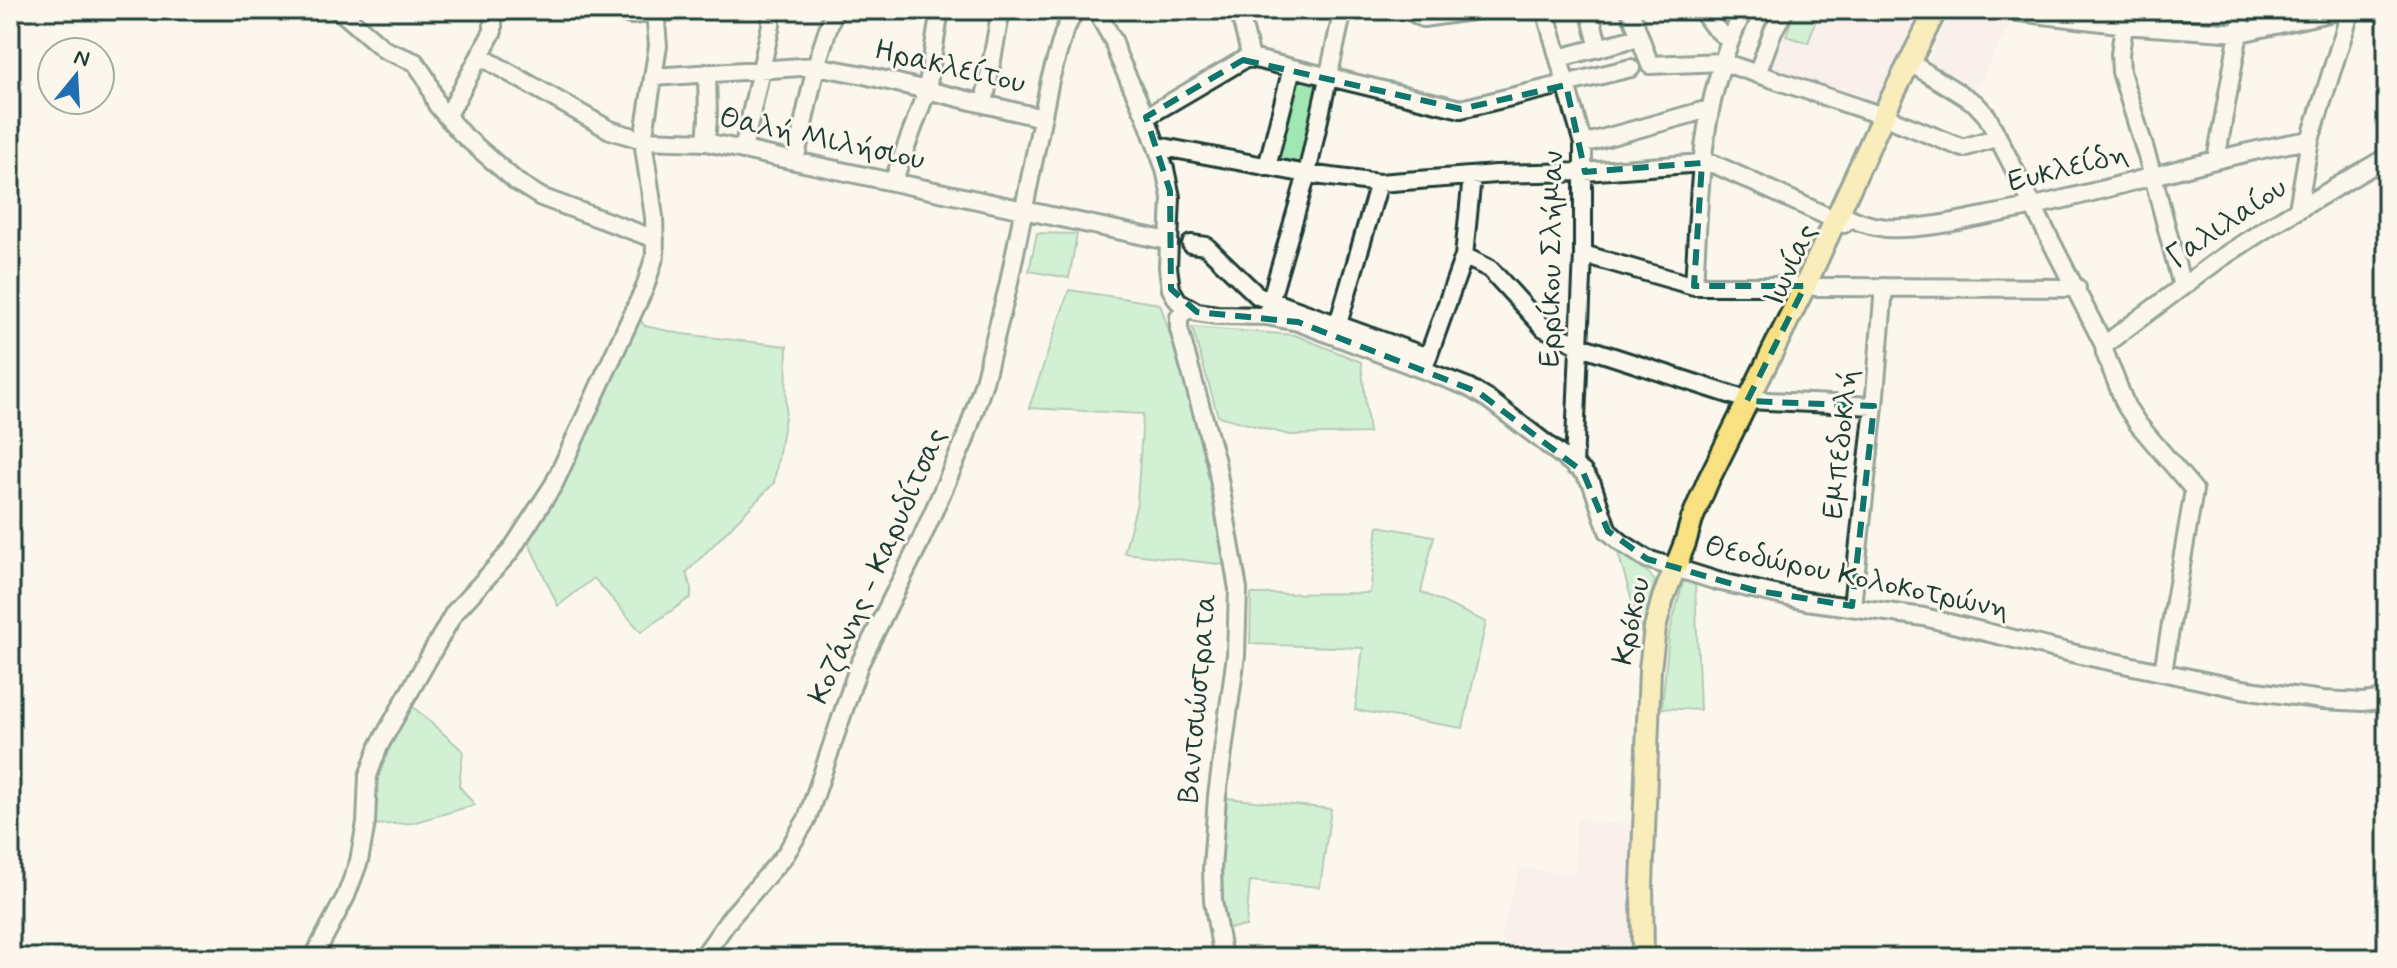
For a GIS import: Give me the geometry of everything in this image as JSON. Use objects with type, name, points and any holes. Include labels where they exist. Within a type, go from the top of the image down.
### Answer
[{"type":"main road","name":"Ιωνίας","points":[[1674,569],[1685,543],[1704,513],[1752,401],[1842,218],[1936,10]]},
{"type":"main road","name":"Ιωνίας","points":[[1914,64],[1947,10]]},
{"type":"main road","name":"Κρόκου","points":[[1643,958],[1642,885],[1649,686],[1655,628],[1674,569]]},
{"type":"street","points":[[339,10],[385,50],[415,62],[426,78],[437,105],[447,117],[499,167],[532,192],[655,239]]},
{"type":"street","points":[[447,117],[493,31],[493,10]]},
{"type":"street","points":[[616,10],[631,15],[688,10]]},
{"type":"street","points":[[743,150],[771,25],[771,10]]},
{"type":"street","points":[[795,161],[816,66],[834,10]]},
{"type":"street","points":[[893,182],[927,90],[940,10]]},
{"type":"street","points":[[984,104],[1001,10]]},
{"type":"street","points":[[1239,10],[1251,58]]},
{"type":"street","points":[[1335,10],[1338,36]]},
{"type":"street","points":[[1266,316],[1307,174],[1343,10]]},
{"type":"street","points":[[1408,10],[1423,18],[1478,10]]},
{"type":"street","name":"Ερρίκου Σλήμαν","points":[[1545,10],[1583,144],[1583,254],[1574,466]]},
{"type":"street","points":[[1589,10],[1599,48]]},
{"type":"street","points":[[1630,10],[1650,65],[1722,62],[1888,118],[1963,148],[1998,137]]},
{"type":"street","points":[[1701,10],[1730,41]]},
{"type":"street","points":[[1694,286],[1702,163],[1709,109],[1722,62],[1744,10]]},
{"type":"street","points":[[1757,74],[1773,31],[1785,10]]},
{"type":"street","points":[[2001,10],[2125,17],[2217,33],[2240,33],[2306,14],[2342,10]]},
{"type":"street","points":[[2216,160],[2243,10]]},
{"type":"street","points":[[2298,209],[2310,140],[2351,10]]},
{"type":"street","points":[[313,958],[341,905],[359,861],[366,823],[368,776],[379,746],[454,613],[510,552],[554,484],[645,287],[655,255],[643,140],[658,46],[655,12]]},
{"type":"street","points":[[1086,12],[1118,56],[1158,146],[1170,191],[1168,267],[1171,289],[1178,301],[1188,308]]},
{"type":"street","name":"Κοζάνης - Καρυδίτσας","points":[[702,958],[731,917],[785,855],[807,819],[859,665],[920,542],[971,424],[1008,287],[1058,53],[1068,43],[1086,12]]},
{"type":"street","points":[[2125,17],[2121,72],[2182,286]]},
{"type":"street","points":[[1559,58],[1640,37]]},
{"type":"street","name":"Θαλή Μιλήσιου","points":[[480,56],[610,130],[643,140],[706,142],[1168,241]]},
{"type":"street","points":[[1146,117],[1251,58],[1461,109],[1631,68]]},
{"type":"street","points":[[1914,64],[1982,109],[2077,288],[2104,345],[2126,406],[2194,490],[2163,671]]},
{"type":"street","name":"Ηρακλείτου","points":[[653,77],[816,66],[1042,118]]},
{"type":"street","points":[[1267,167],[1292,68]]},
{"type":"street","points":[[706,142],[707,73]]},
{"type":"street","points":[[1583,144],[1709,109]]},
{"type":"street","name":"Ευκλείδη","points":[[1702,163],[1714,164],[1842,218],[1901,228],[2034,207],[2216,160],[2310,140]]},
{"type":"street","points":[[1158,146],[1307,174],[1379,183],[1702,163]]},
{"type":"street","name":"Γαλιλαίου","points":[[2104,345],[2221,258],[2387,157]]},
{"type":"street","points":[[1191,244],[1206,246],[1258,296],[1338,324],[1426,363],[1464,256],[1472,176]]},
{"type":"street","points":[[1338,324],[1379,183]]},
{"type":"street","points":[[1583,254],[1694,286],[2077,288]]},
{"type":"street","points":[[1464,256],[1490,269],[1544,328],[1580,346],[1752,401],[1874,406]]},
{"type":"street","name":"Εμπεδοκλή","points":[[1852,606],[1884,287]]},
{"type":"street","name":"Θεοδώρου Κολοκοτρώνη","points":[[1188,308],[1217,315],[1266,316],[1309,326],[1426,363],[1488,399],[1583,472],[1592,484],[1608,531],[1640,555],[1674,569],[1806,601],[1924,617],[2211,683],[2295,697],[2363,702],[2387,699]]},
{"type":"street","name":"Βαντσιώστρατα","points":[[1188,308],[1179,317],[1179,329],[1216,462],[1238,600],[1236,655],[1217,796],[1212,869],[1213,901],[1223,958]]},
{"type":"highlighted area","points":[[1243,60],[1461,109],[1566,85],[1585,172],[1702,163],[1694,286],[1805,286],[1747,401],[1874,406],[1852,606],[1753,590],[1647,559],[1608,531],[1583,472],[1478,392],[1298,322],[1197,312],[1171,289],[1170,191],[1146,117]]},
{"type":"shaded area","points":[[1791,10],[1928,10],[1878,108],[1764,67]]},
{"type":"shaded area","points":[[1951,11],[2013,19],[1974,93],[1927,64]]},
{"type":"shaded area","points":[[1576,819],[1632,825],[1631,958],[1516,958],[1500,935],[1520,868],[1575,874]]},
{"type":"green space","points":[[1795,10],[1819,10],[1808,43],[1786,36]]},
{"type":"green space","points":[[1295,73],[1323,79],[1301,168],[1273,161]]},
{"type":"green space","points":[[1037,233],[1077,234],[1069,278],[1029,271]]},
{"type":"green space","points":[[1069,290],[1160,304],[1198,433],[1227,565],[1124,553],[1137,503],[1143,414],[1029,408]]},
{"type":"green space","points":[[639,318],[645,326],[682,334],[787,346],[786,411],[774,483],[686,573],[691,597],[641,632],[594,578],[558,606],[526,537]]},
{"type":"green space","points":[[1192,327],[1295,335],[1361,362],[1369,433],[1289,435],[1218,416]]},
{"type":"green space","points":[[1378,526],[1434,536],[1421,592],[1486,622],[1463,728],[1355,710],[1363,648],[1250,644],[1251,594],[1370,593]]},
{"type":"green space","points":[[1617,549],[1638,563],[1655,581],[1641,632]]},
{"type":"green space","points":[[1684,578],[1695,581],[1700,710],[1662,708],[1669,635]]},
{"type":"green space","points":[[411,705],[463,751],[459,786],[475,805],[412,823],[370,825],[376,771],[382,752]]},
{"type":"green space","points":[[1227,798],[1331,809],[1320,887],[1250,881],[1246,926],[1223,929],[1222,849]]}]
